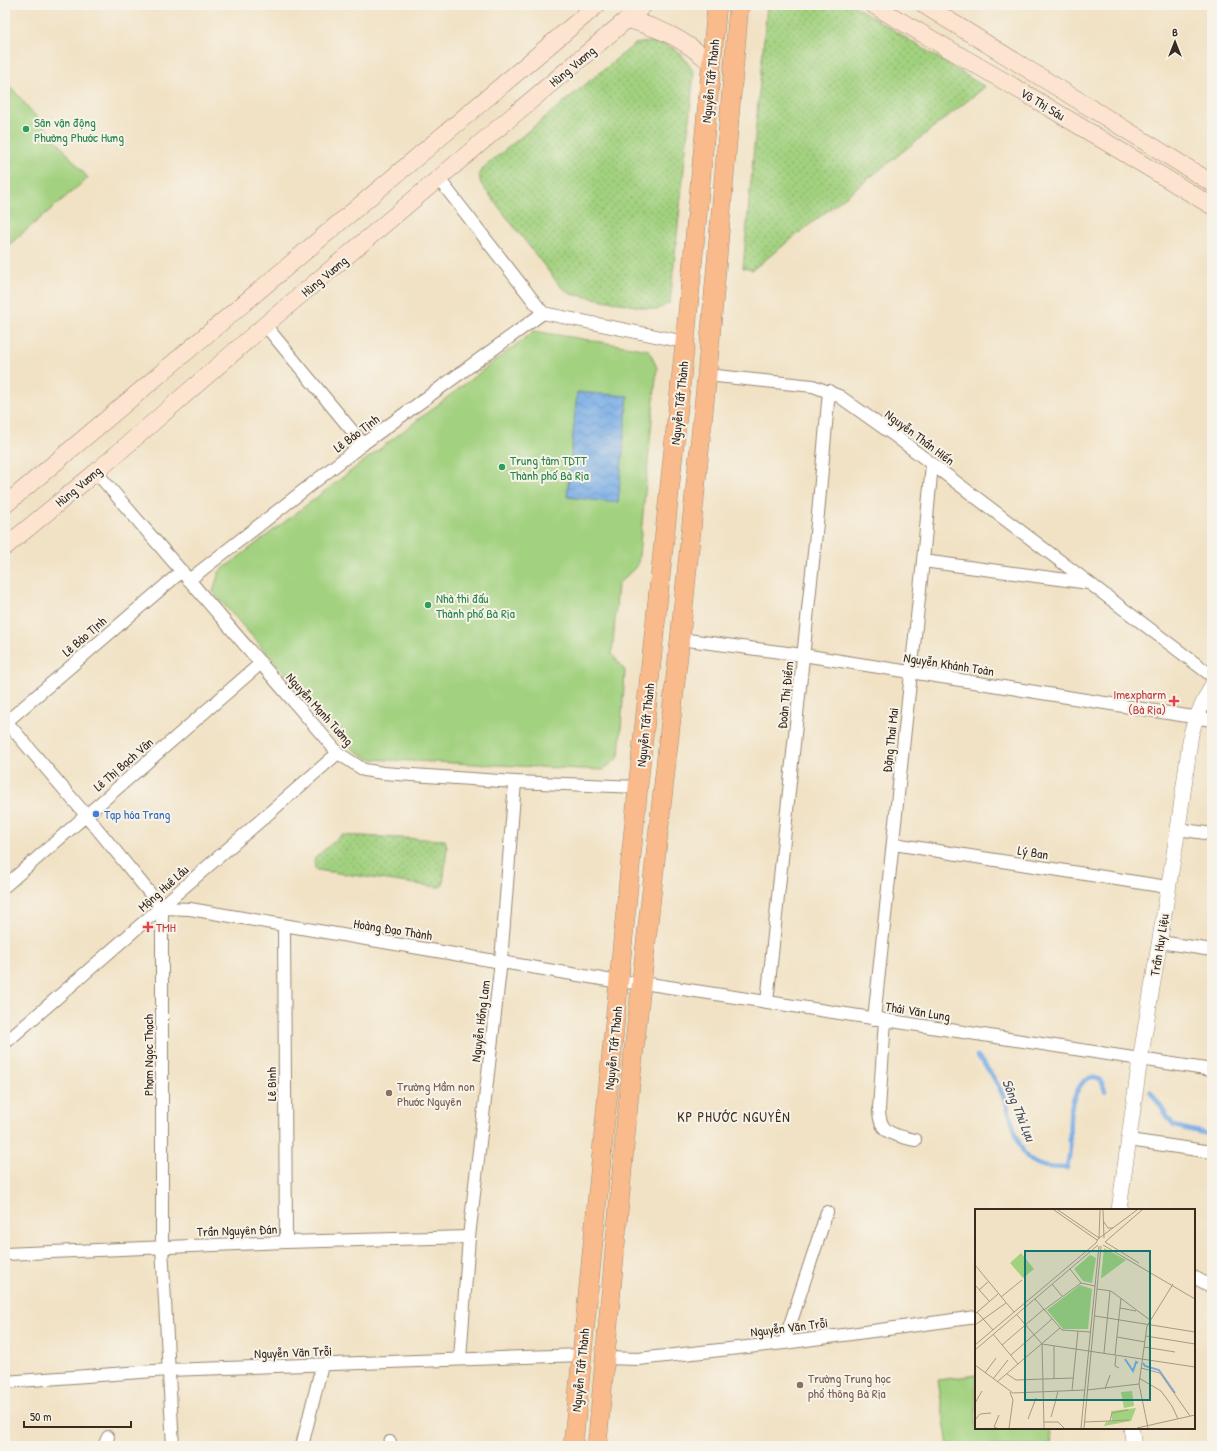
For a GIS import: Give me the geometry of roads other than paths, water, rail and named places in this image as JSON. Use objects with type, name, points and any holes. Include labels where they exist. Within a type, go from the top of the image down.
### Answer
[{"type":"main road","points":[[5,505],[597,5]]},
{"type":"main road","name":"Hùng Vương","points":[[5,547],[96,472],[265,325],[644,5]]},
{"type":"main road","name":"Nguyễn Tất Thành","points":[[573,1446],[638,787],[685,342],[717,5]]},
{"type":"main road","name":"Nguyễn Tất Thành","points":[[597,1446],[629,1094],[643,983],[707,375],[739,5]]},
{"type":"main road","name":"Võ Thị Sáu","points":[[873,5],[1033,98],[1212,206]]},
{"type":"main road","name":"Võ Thị Sáu","points":[[924,5],[1212,183]]},
{"type":"main road","points":[[627,19],[666,31],[682,40],[711,63]]},
{"type":"street","points":[[439,179],[543,313],[685,342]]},
{"type":"street","name":"Lê Bảo Tịnh","points":[[6,722],[186,576],[363,444],[543,313]]},
{"type":"street","points":[[265,325],[363,444]]},
{"type":"street","name":"Nguyễn Thần Hiến","points":[[707,375],[813,386],[829,391],[854,406],[932,464],[1212,676]]},
{"type":"street","name":"Đoàn Thị Điểm","points":[[767,1002],[829,391]]},
{"type":"street","name":"Đặng Thai Mai","points":[[915,1140],[886,1131],[880,1122],[880,1019],[894,844],[911,672],[924,561],[932,464]]},
{"type":"street","name":"Nguyễn Mạnh Tường","points":[[96,472],[338,753],[364,770],[515,782],[638,787]]},
{"type":"street","name":"Nguyễn Thần Hiến","points":[[924,561],[1090,584]]},
{"type":"street","name":"Nguyễn Khánh Toàn","points":[[680,639],[803,655],[1212,720]]},
{"type":"street","name":"Lê Thị Bạch Vân","points":[[5,886],[261,663]]},
{"type":"street","name":"Trần Huy Liệu","points":[[1119,1209],[1167,887],[1178,828],[1191,734],[1196,718],[1212,685]]},
{"type":"street","points":[[6,722],[86,814],[162,908]]},
{"type":"street","name":"Mộng Huê Lầu","points":[[5,1043],[162,908],[338,753]]},
{"type":"street","name":"Nguyễn Hồng Lam","points":[[460,1359],[469,1237],[501,960],[515,782]]},
{"type":"street","points":[[1178,828],[1212,834]]},
{"type":"street","name":"Lý Ban","points":[[894,844],[1167,887]]},
{"type":"street","name":"Hoàng Đạo Thành","points":[[162,908],[190,909],[284,926],[501,960],[619,982]]},
{"type":"street","name":"Phạm Ngọc Thạch","points":[[162,908],[162,1246],[173,1446]]},
{"type":"street","name":"Lê Bình","points":[[284,926],[286,1242]]},
{"type":"street","points":[[1160,942],[1212,950]]},
{"type":"street","name":"Thái Văn Lung","points":[[619,982],[643,983],[1212,1070]]},
{"type":"street","points":[[1129,1140],[1212,1152]]},
{"type":"street","points":[[784,1342],[827,1212]]},
{"type":"street","name":"Trần Nguyên Đán","points":[[5,1254],[162,1246],[469,1237]]},
{"type":"street","points":[[1195,1278],[1212,1287]]},
{"type":"street","name":"Nguyễn Văn Trỗi","points":[[606,1358],[638,1359],[975,1317]]},
{"type":"street","name":"Nguyễn Văn Trỗi","points":[[5,1382],[168,1370],[582,1355]]},
{"type":"street","points":[[302,1446],[322,1365]]},
{"type":"street","points":[[1131,1429],[1134,1446]]},
{"type":"water","points":[[577,392],[628,396],[618,503],[567,497]]},
{"type":"waterway","name":"Sông Thủ Lựu","points":[[977,1056],[994,1078],[1006,1102],[1018,1141],[1025,1155],[1033,1162],[1042,1166],[1067,1168],[1070,1149],[1071,1108],[1076,1093],[1083,1082],[1090,1078],[1097,1079],[1102,1083],[1105,1091]]},
{"type":"waterway","name":"Sông Thủ Lựu","points":[[1150,1091],[1174,1126],[1212,1135]]},
{"type":"place","name":"Sân vận động Phường Phước Hưng","points":[[26,129]]},
{"type":"place","name":"Trung tâm TDTT Thành phố Bà Rịa","points":[[502,467]]},
{"type":"place","name":"Nhà thi đấu Thành phố Bà Rịa","points":[[428,605]]},
{"type":"place","name":"Imexpharm (Bà Rịa)","points":[[1174,701]]},
{"type":"place","name":"Tạp hóa Trang","points":[[96,814]]},
{"type":"place","name":"TMH","points":[[148,927]]},
{"type":"place","name":"Trường Mầm non Phước Nguyên","points":[[389,1093]]},
{"type":"place","name":"Trường Trung học phổ thông Bà Rịa","points":[[800,1385]]},
{"type":"district","name":"KP PHƯỚC NGUYÊN","points":[[734,1117]]}]
